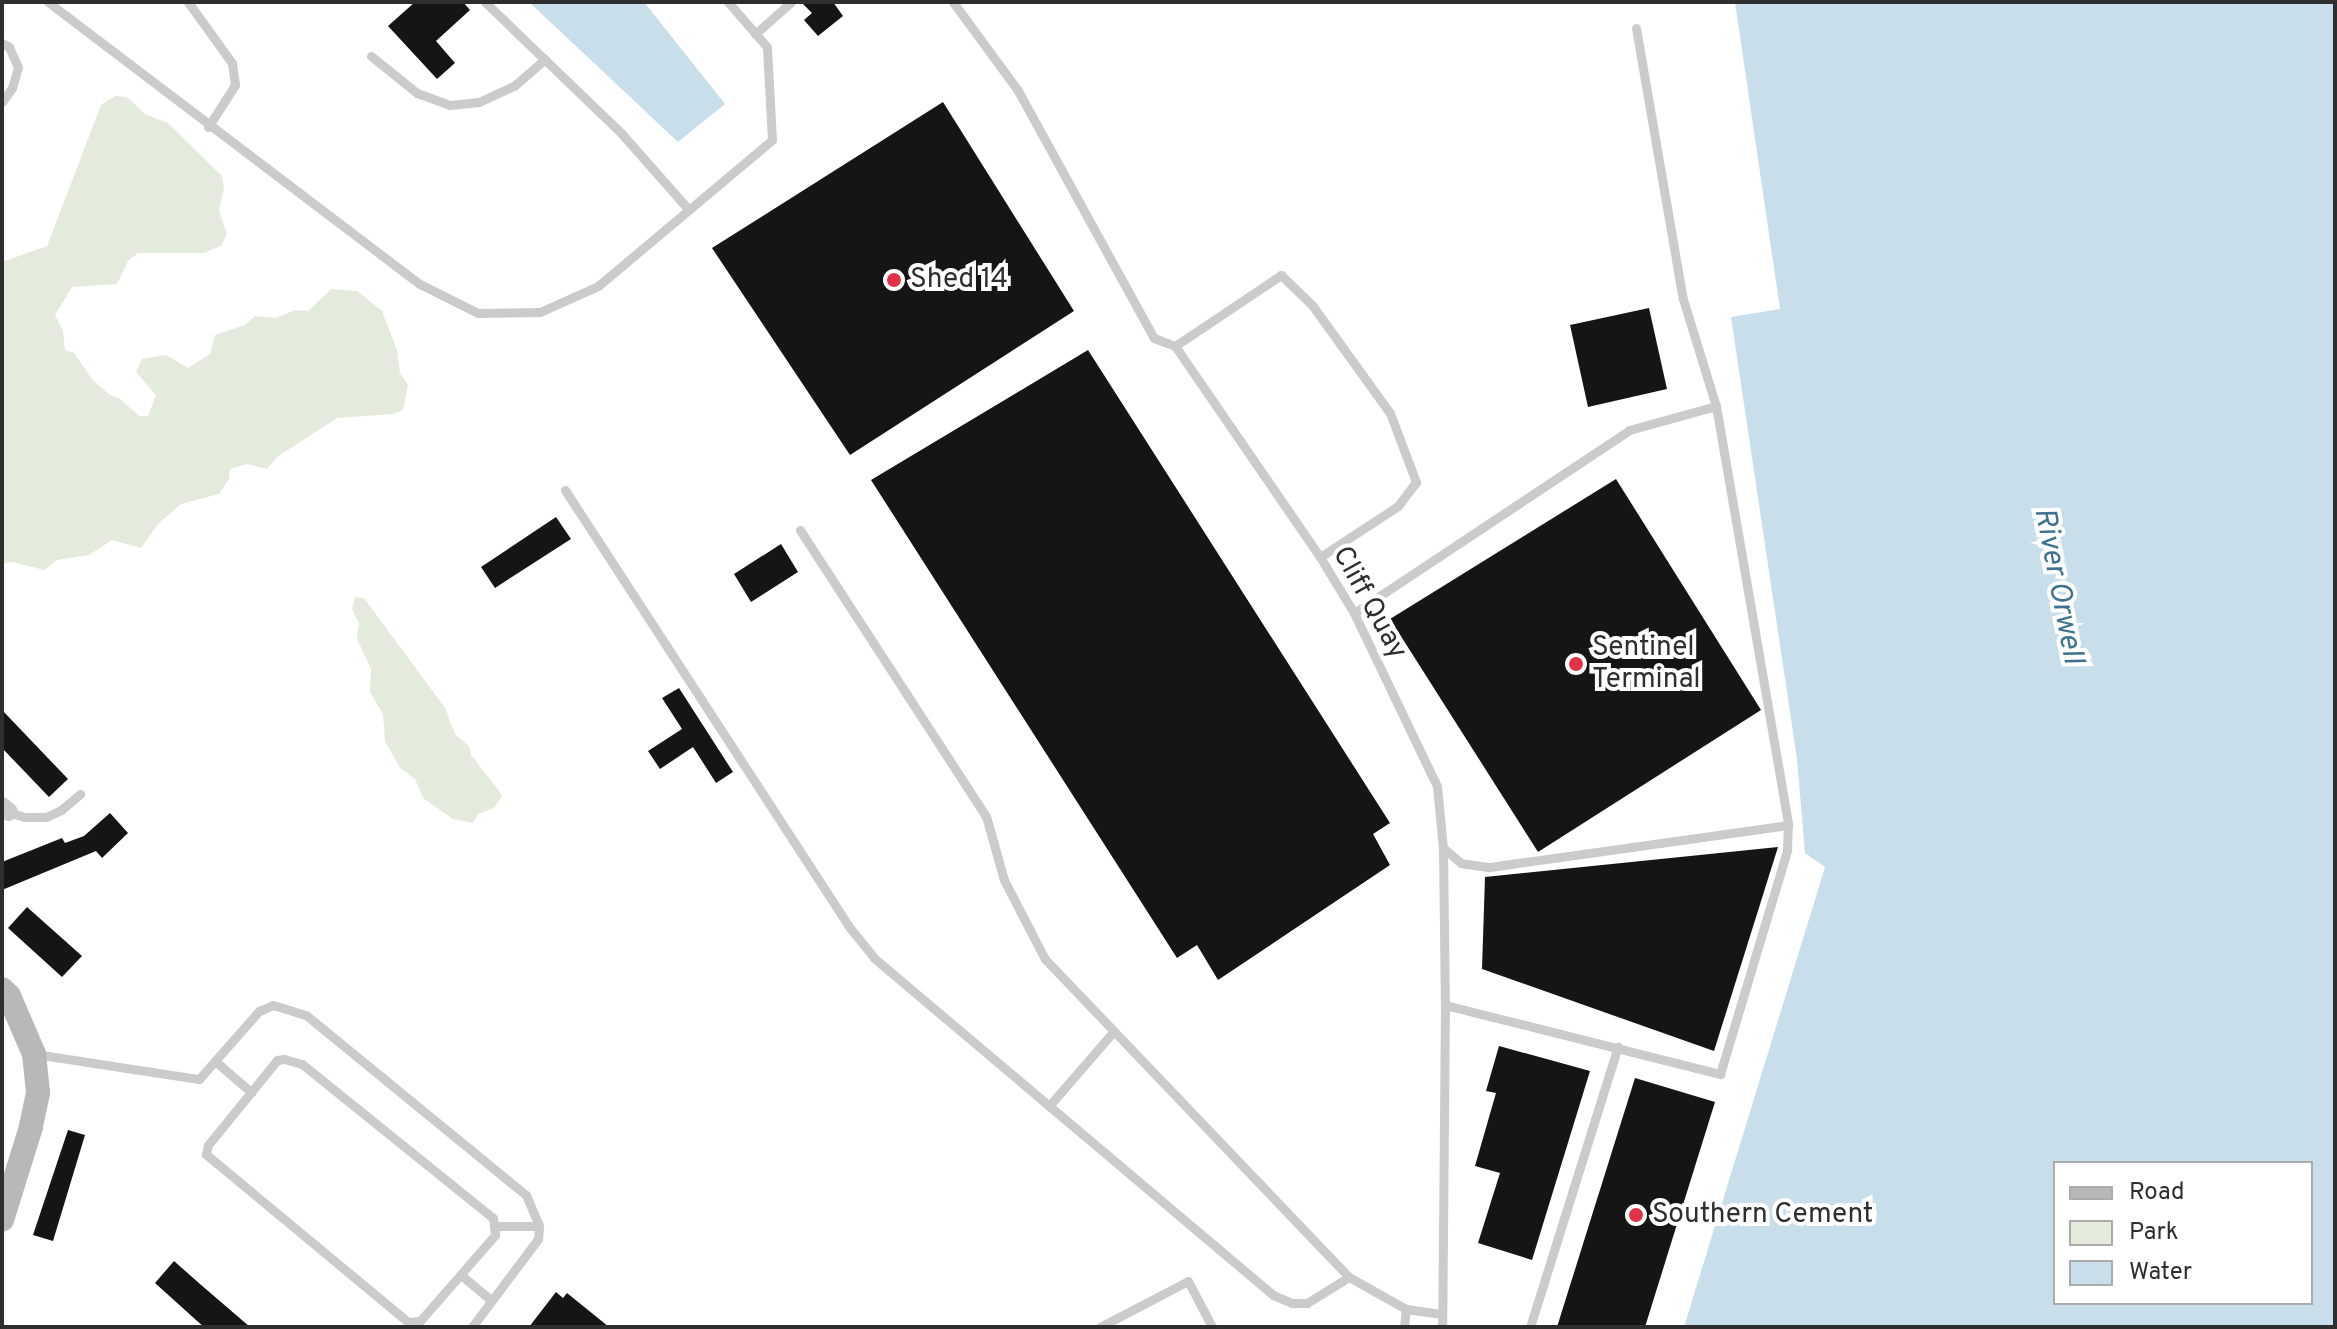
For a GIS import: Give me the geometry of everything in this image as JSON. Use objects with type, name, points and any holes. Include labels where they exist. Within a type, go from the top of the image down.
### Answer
[{"type":"street","points":[[2,989],[9,996],[34,1054],[38,1093],[31,1127],[2,1220]]},
{"type":"lane","points":[[48,2],[208,127],[420,284],[478,313],[540,312],[598,286],[772,140],[767,47],[728,2]]},
{"type":"lane","points":[[188,2],[232,63],[235,85],[208,127]]},
{"type":"lane","points":[[485,2],[622,134],[689,210]]},
{"type":"lane","points":[[755,34],[791,2]]},
{"type":"lane","name":"Cliff Quay","points":[[953,2],[1017,89],[1154,338],[1175,346],[1320,557],[1354,613],[1437,786],[1443,848],[1445,1005],[1442,1327]]},
{"type":"lane","points":[[1445,1005],[1720,1074],[1787,850],[1788,825],[1716,406],[1683,299],[1636,28]]},
{"type":"lane","points":[[2,43],[9,47],[18,67],[12,88],[2,102]]},
{"type":"lane","points":[[371,56],[417,93],[450,105],[479,102],[514,86],[545,59]]},
{"type":"lane","points":[[1175,346],[1281,275],[1312,305],[1390,413],[1416,482],[1398,506],[1320,557]]},
{"type":"lane","points":[[1354,613],[1629,430],[1716,406]]},
{"type":"lane","points":[[565,490],[850,928],[874,958],[1273,1295],[1292,1303],[1307,1303],[1349,1277]]},
{"type":"lane","points":[[800,530],[986,816],[1004,880],[1045,959],[1349,1277],[1406,1309],[1441,1314]]},
{"type":"lane","points":[[6,809],[24,817],[46,817],[61,810],[80,794]]},
{"type":"lane","points":[[1443,848],[1461,863],[1488,867],[1788,825]]},
{"type":"lane","points":[[34,1054],[189,1080],[199,1079],[259,1011],[273,1005],[306,1015],[526,1195],[539,1226],[538,1239],[472,1327]]},
{"type":"lane","points":[[1049,1106],[1114,1031]]},
{"type":"lane","points":[[1530,1327],[1618,1047]]},
{"type":"lane","points":[[277,1060],[302,1064],[493,1218],[495,1235],[420,1321],[408,1322],[213,1163],[206,1154],[208,1145],[251,1092],[277,1060]]},
{"type":"lane","points":[[215,1061],[251,1092]]},
{"type":"lane","points":[[496,1226],[539,1226]]},
{"type":"lane","points":[[461,1275],[492,1301]]},
{"type":"lane","points":[[1100,1327],[1188,1281],[1212,1327]]},
{"type":"lane","points":[[1404,1327],[1406,1309]]},
{"type":"green space","points":[[115,96],[127,97],[145,114],[168,123],[222,176],[224,189],[219,210],[227,234],[221,246],[204,253],[138,253],[128,261],[117,284],[72,287],[55,315],[63,331],[65,350],[74,353],[92,379],[110,395],[119,398],[139,416],[148,416],[156,395],[136,372],[142,359],[166,355],[188,368],[210,354],[215,335],[245,325],[255,316],[276,318],[295,310],[308,311],[331,289],[357,291],[382,311],[397,350],[400,373],[408,385],[403,410],[393,414],[337,418],[277,457],[267,469],[247,464],[230,469],[229,479],[219,494],[181,504],[158,524],[141,548],[112,540],[89,555],[57,560],[44,570],[13,562],[2,564],[2,262],[47,246],[101,105]]},
{"type":"green space","points":[[355,597],[364,598],[445,708],[455,734],[469,746],[471,755],[500,792],[502,796],[494,808],[478,814],[473,823],[453,819],[423,798],[415,779],[400,768],[385,741],[383,714],[370,692],[371,669],[357,639],[359,623],[352,609]]},
{"type":"water","points":[[529,2],[644,2],[725,104],[678,142]]},
{"type":"water","name":"River Orwell","points":[[1735,2],[2335,2],[2335,1327],[1684,1327],[1825,867],[1805,853],[1797,759],[1731,317],[1780,309]]},
{"type":"building","points":[[415,2],[463,2],[470,10],[436,41],[455,63],[437,79],[388,26]]},
{"type":"building","points":[[801,2],[833,2],[843,16],[818,36],[804,20],[812,13]]},
{"type":"building","name":"Shed 14","points":[[943,102],[1074,311],[850,455],[712,248]]},
{"type":"building","points":[[1649,308],[1667,389],[1588,407],[1570,325]]},
{"type":"building","points":[[1088,350],[1390,823],[1373,834],[1390,865],[1218,980],[1197,945],[1177,958],[871,480]]},
{"type":"building","name":"Sentinel Terminal","points":[[1616,479],[1761,710],[1538,852],[1390,619]]},
{"type":"building","points":[[556,517],[571,539],[495,588],[481,567]]},
{"type":"building","points":[[781,544],[798,572],[751,602],[734,574]]},
{"type":"building","points":[[679,688],[733,772],[716,783],[693,747],[660,769],[648,751],[682,729],[662,698]]},
{"type":"building","points":[[2,710],[68,779],[49,797],[2,748]]},
{"type":"building","points":[[110,813],[128,833],[102,858],[96,851],[2,890],[2,862],[62,838],[65,843],[84,836]]},
{"type":"building","points":[[1778,847],[1714,1051],[1482,969],[1485,877]]},
{"type":"building","points":[[27,907],[82,956],[62,977],[8,928]]},
{"type":"building","points":[[1499,1046],[1590,1071],[1532,1260],[1478,1243],[1500,1173],[1475,1166],[1496,1093],[1486,1091]]},
{"type":"building","name":"Southern Cement","points":[[1635,1078],[1715,1102],[1645,1327],[1557,1327]]},
{"type":"building","points":[[68,1130],[85,1135],[53,1241],[33,1235]]},
{"type":"building","points":[[174,1261],[250,1327],[204,1327],[155,1283]]},
{"type":"building","points":[[556,1292],[563,1298],[567,1293],[609,1327],[529,1327]]},
{"type":"place","name":"Shed 14","points":[[894,280]]},
{"type":"place","name":"Sentinel Terminal","points":[[1576,664]]},
{"type":"place","name":"Southern Cement","points":[[1636,1215]]}]
